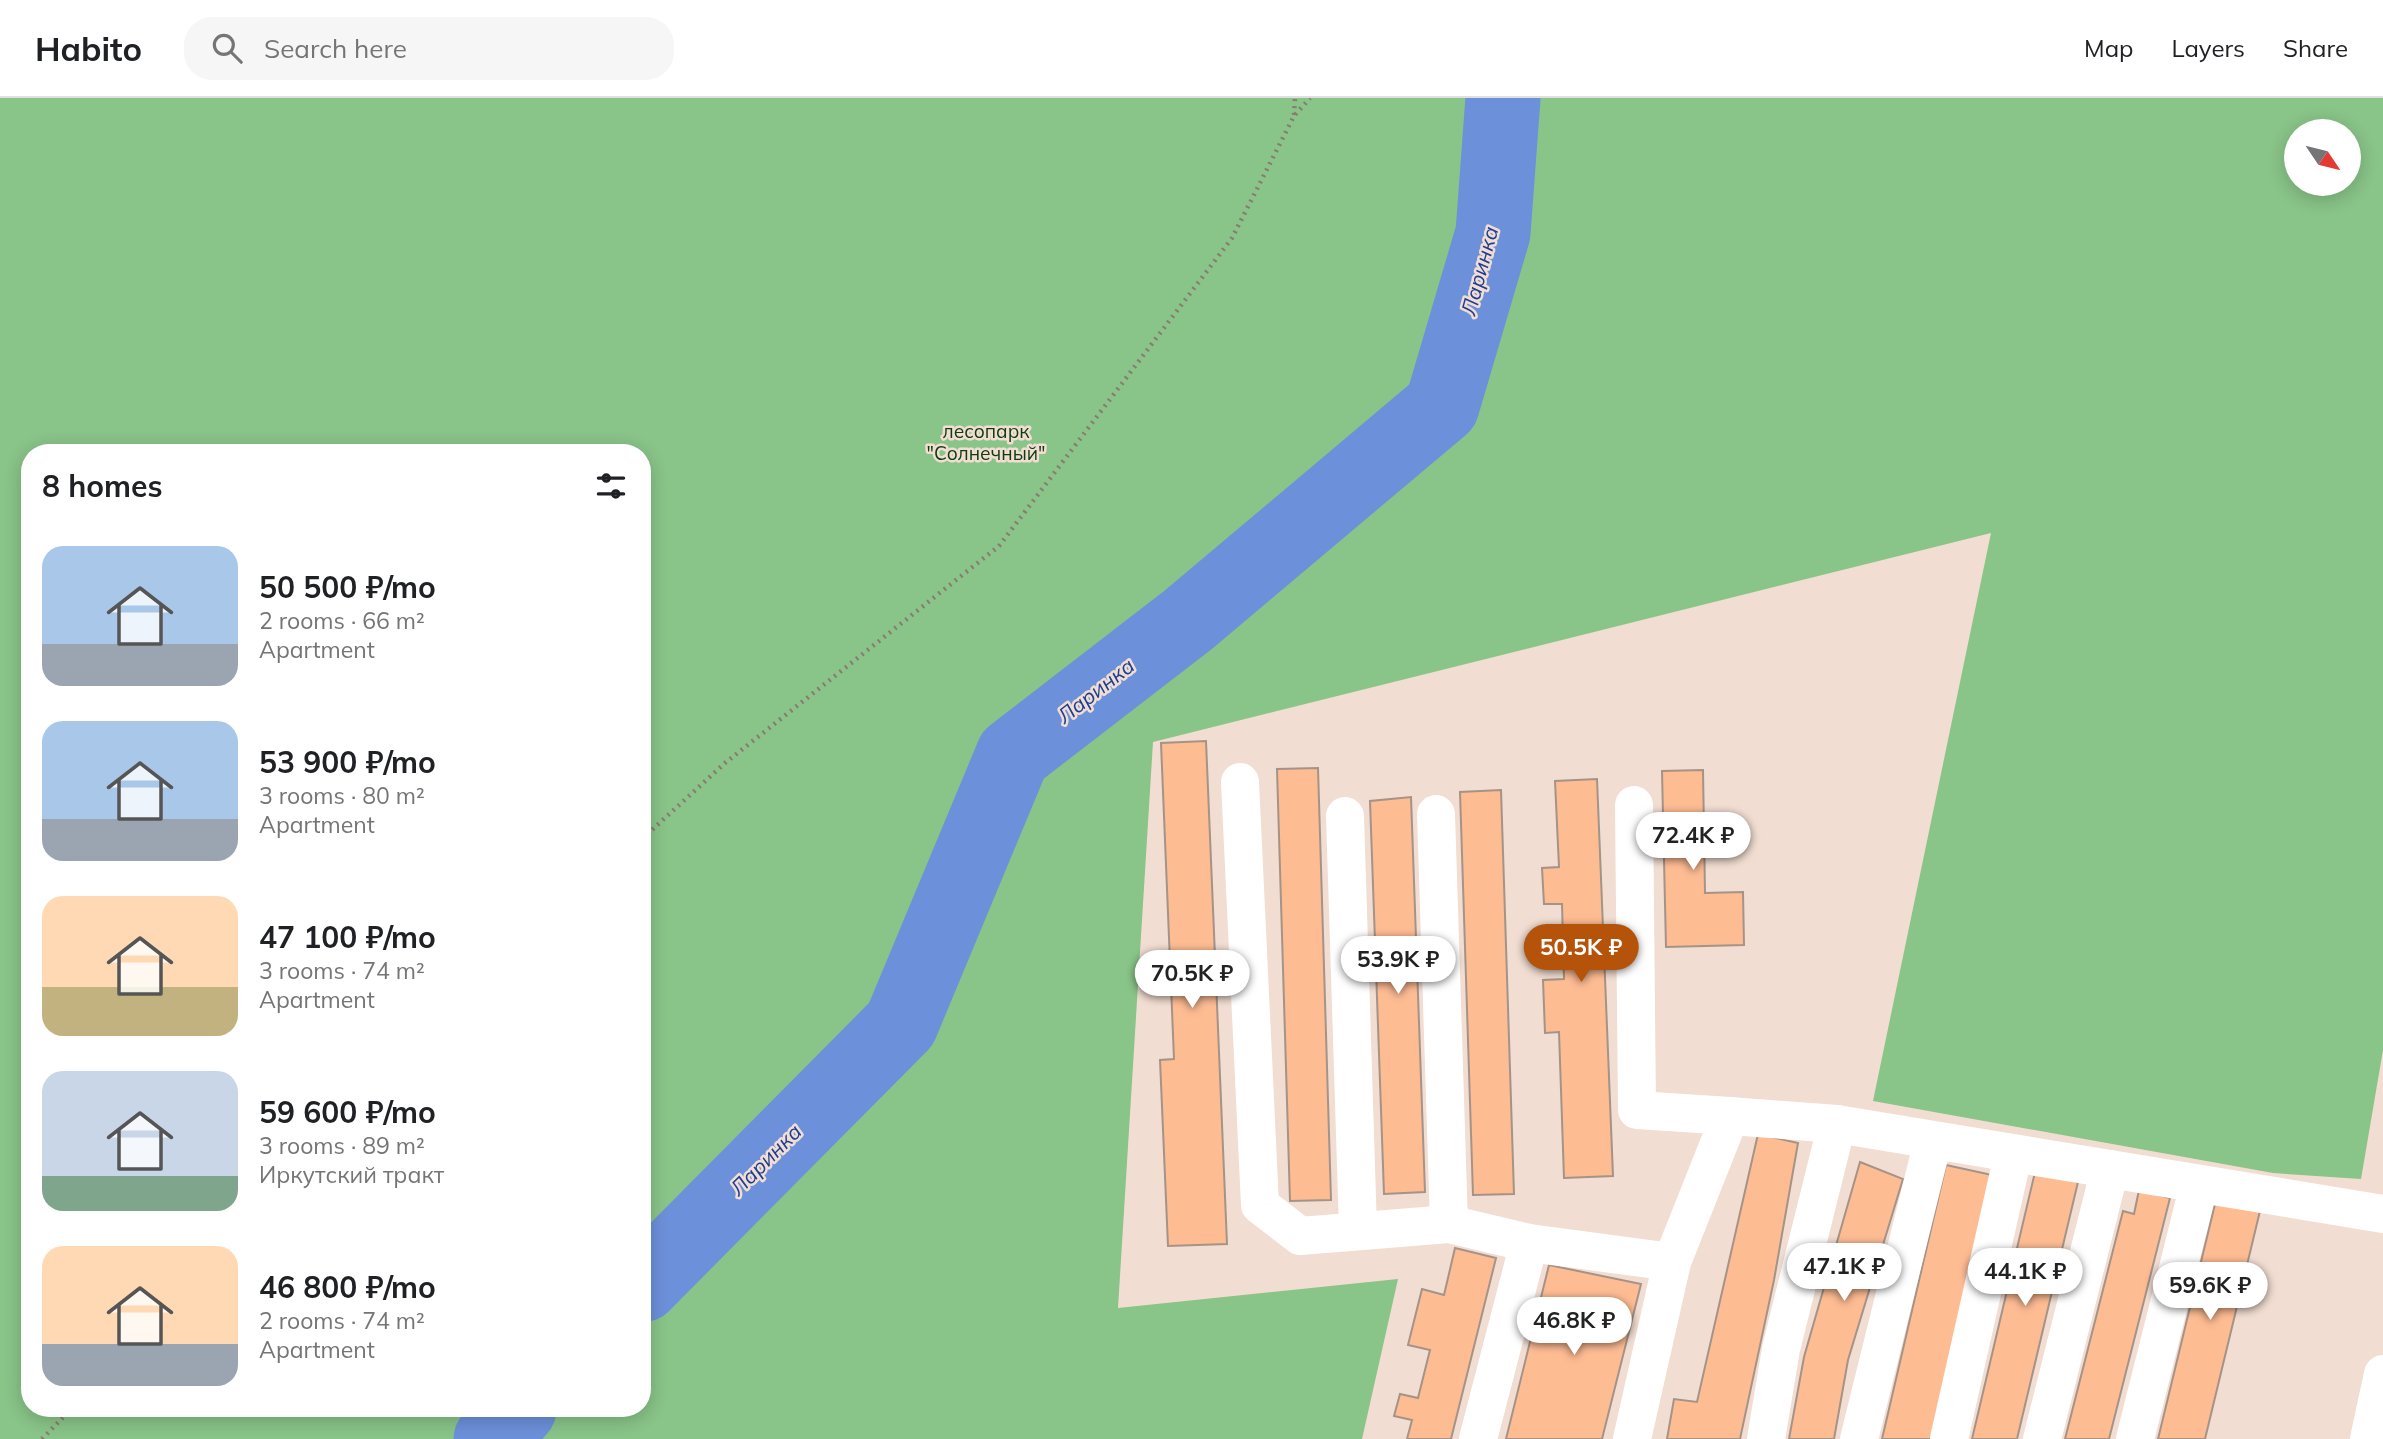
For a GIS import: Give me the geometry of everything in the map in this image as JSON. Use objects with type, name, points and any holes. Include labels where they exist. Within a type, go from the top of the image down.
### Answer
[{"type":"main road","points":[[1240,782],[1259,1205],[1300,1236],[1449,1224],[1529,1243],[1672,1262]]},
{"type":"main road","points":[[1634,805],[1637,1110],[1837,1124],[2383,1214]]},
{"type":"main road","points":[[1436,814],[1449,1224]]},
{"type":"main road","points":[[1345,816],[1358,1230]]},
{"type":"main road","points":[[1632,1439],[1672,1262],[1730,1116]]},
{"type":"main road","points":[[1766,1439],[1782,1349],[1837,1124]]},
{"type":"main road","points":[[1859,1439],[1933,1141]]},
{"type":"main road","points":[[1950,1439],[2014,1155]]},
{"type":"main road","points":[[2042,1439],[2110,1169]]},
{"type":"main road","points":[[2135,1439],[2199,1185]]},
{"type":"main road","points":[[1478,1439],[1529,1243]]},
{"type":"main road","points":[[2369,1439],[2383,1374]]},
{"type":"path","points":[[1294,116],[1296,98]]},
{"type":"path","points":[[651,831],[725,763],[999,546],[1233,238],[1294,116],[1310,98]]},
{"type":"path","points":[[41,1439],[63,1417]]},
{"type":"green space","name":"лесопарк \"Солнечный\"","points":[[0,98],[2383,98],[2383,1050],[2361,1179],[2273,1173],[1873,1101],[1991,533],[1153,742],[1118,1308],[1398,1279],[1362,1439],[0,1439]]},
{"type":"building","points":[[1206,741],[1227,1244],[1168,1246],[1160,1060],[1174,1059],[1161,743]]},
{"type":"building","points":[[1318,768],[1331,1200],[1290,1201],[1277,769]]},
{"type":"building","points":[[1703,770],[1705,893],[1743,892],[1744,945],[1666,947],[1662,771]]},
{"type":"building","points":[[1597,779],[1613,1176],[1564,1178],[1559,1032],[1545,1033],[1543,980],[1564,979],[1562,904],[1544,904],[1542,868],[1559,867],[1555,781]]},
{"type":"building","points":[[1501,790],[1514,1194],[1473,1195],[1460,792]]},
{"type":"building","points":[[1411,797],[1425,1192],[1384,1194],[1370,801]]},
{"type":"building","points":[[1758,1134],[1798,1143],[1774,1280],[1740,1439],[1667,1439],[1674,1399],[1697,1402]]},
{"type":"building","points":[[1860,1162],[1903,1179],[1848,1360],[1834,1439],[1789,1439],[1804,1357]]},
{"type":"building","points":[[1946,1165],[1992,1175],[1931,1439],[1882,1439]]},
{"type":"building","points":[[2035,1172],[2078,1182],[2017,1439],[1972,1439]]},
{"type":"building","points":[[2139,1190],[2170,1198],[2109,1439],[2065,1439],[2123,1211],[2134,1214]]},
{"type":"building","points":[[2216,1200],[2260,1211],[2205,1439],[2158,1439]]},
{"type":"building","points":[[1455,1248],[1496,1258],[1451,1439],[1407,1439],[1412,1420],[1394,1416],[1400,1394],[1418,1398],[1430,1350],[1408,1345],[1422,1289],[1444,1295]]},
{"type":"building","points":[[1549,1265],[1641,1284],[1602,1439],[1506,1439]]},
{"type":"waterway","name":"Ларинка","points":[[651,1276],[901,1024],[1013,755],[1188,620],[1442,406],[1493,233],[1503,98]]},
{"type":"waterway","name":"Ларинка","points":[[491,1439],[512,1417]]}]
